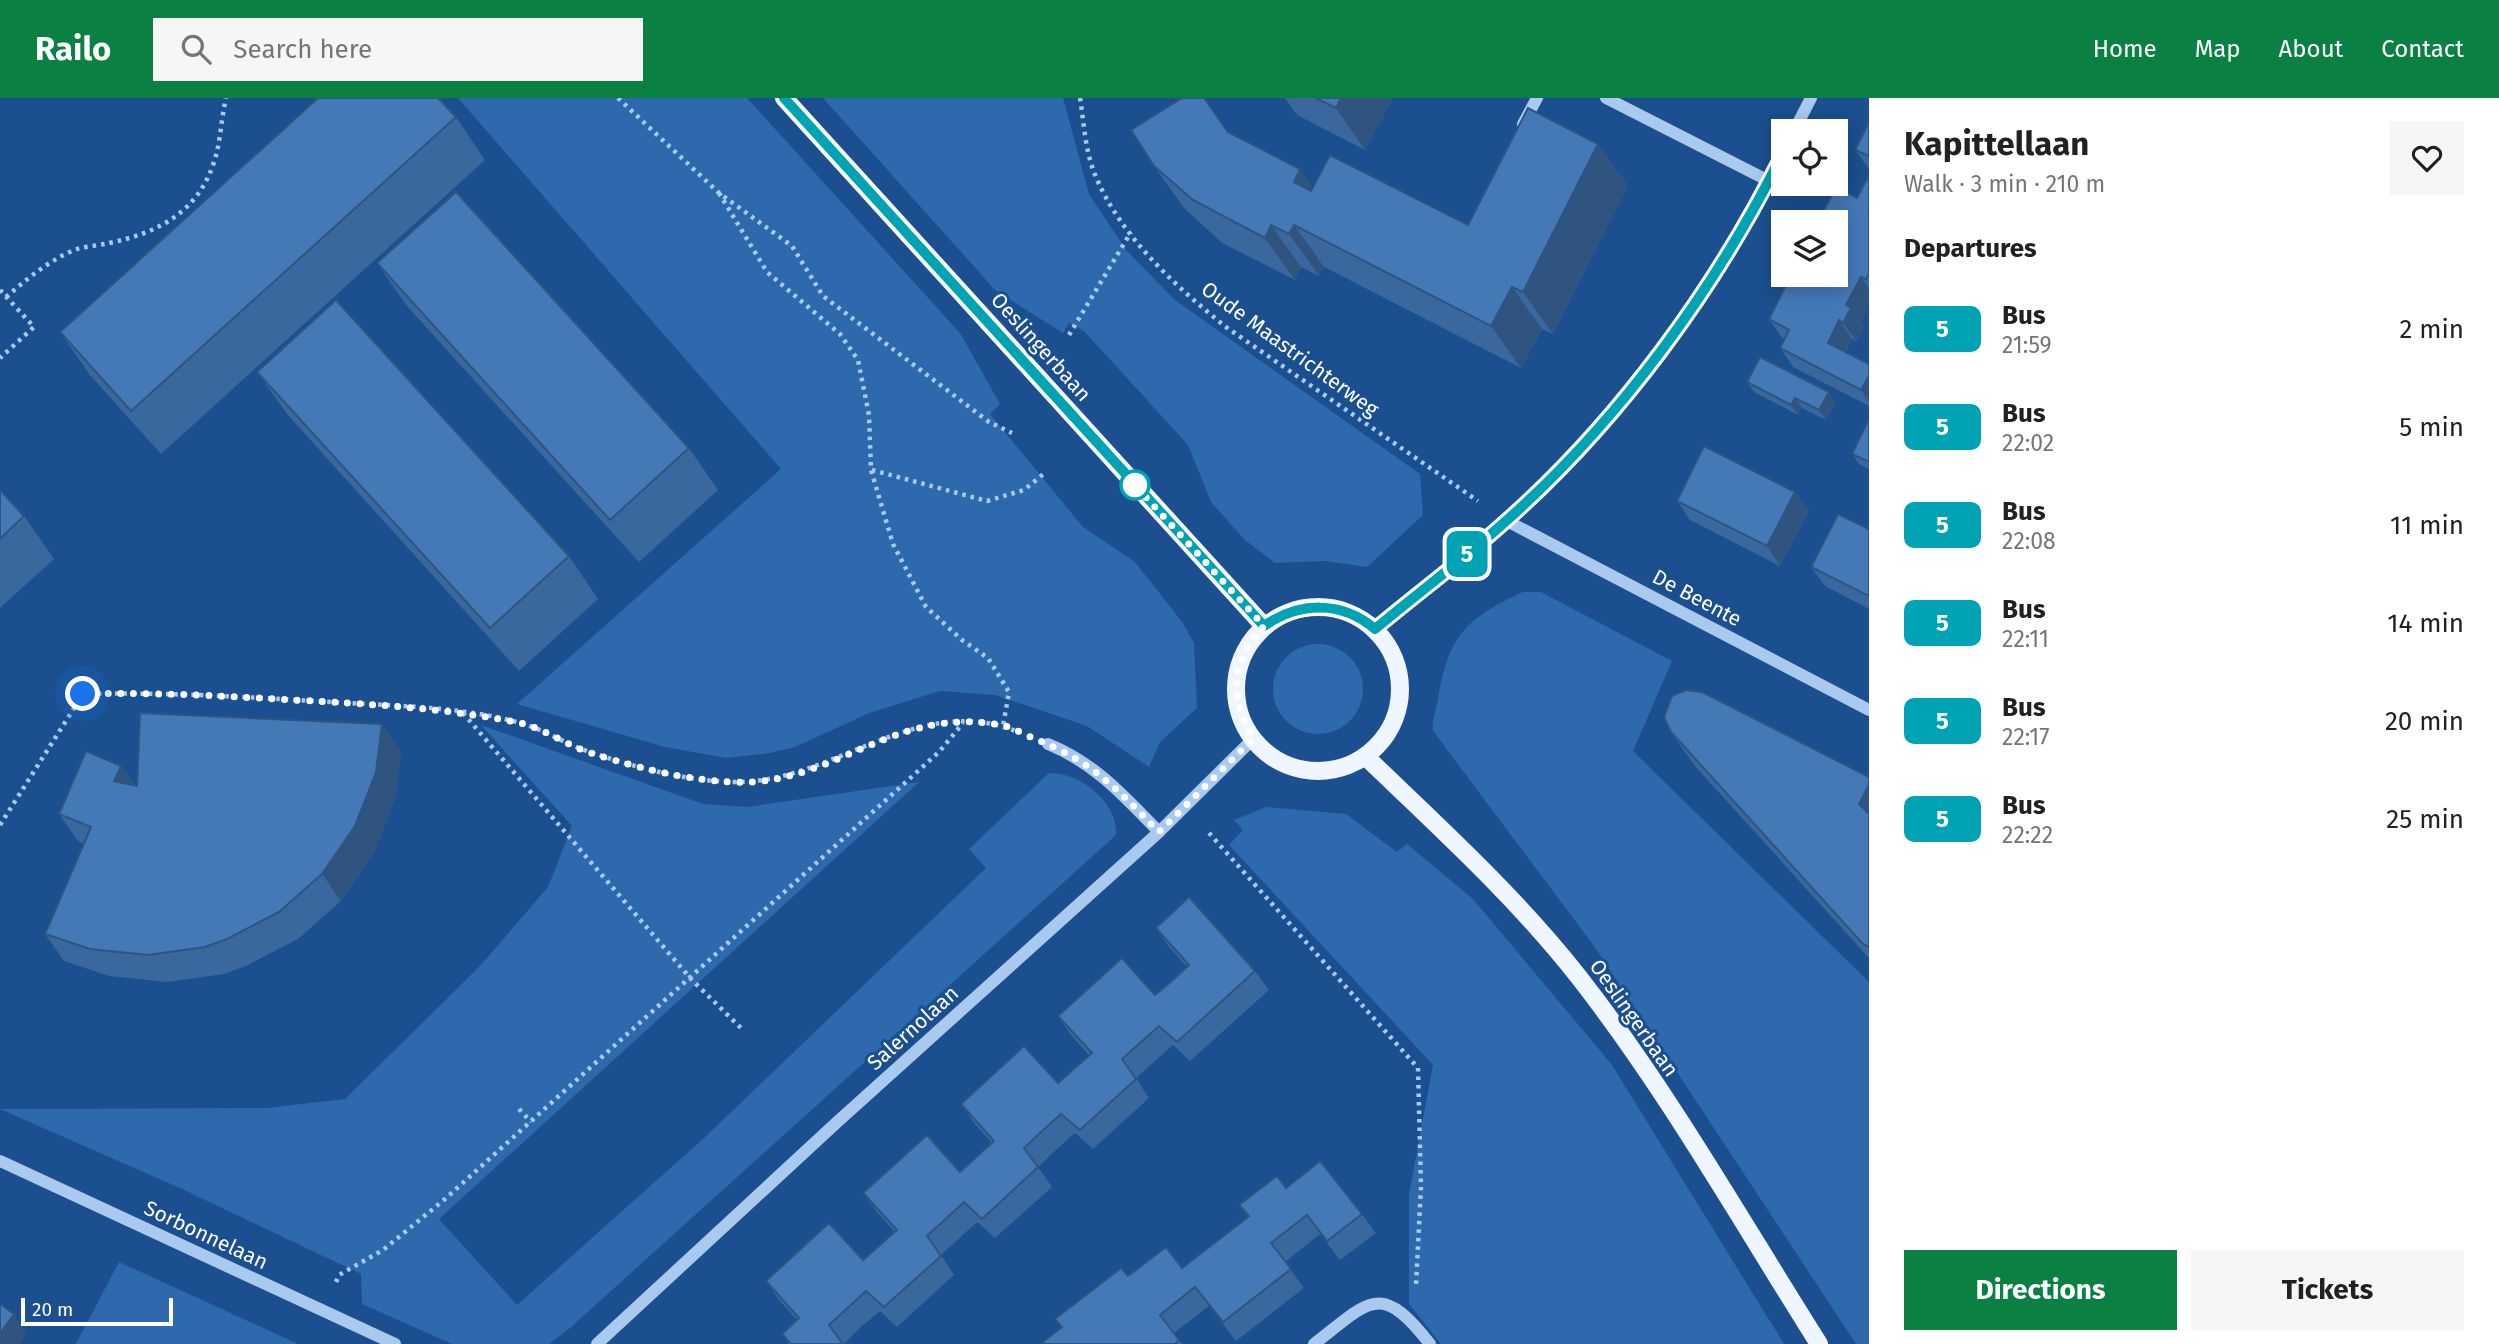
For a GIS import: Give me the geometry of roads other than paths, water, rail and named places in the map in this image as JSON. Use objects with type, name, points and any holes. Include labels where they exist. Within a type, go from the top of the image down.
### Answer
[{"type":"main road","name":"Oeslingerbaan","points":[[784,98],[1264,626]]},
{"type":"main road","points":[[1323,607],[1352,614],[1375,629],[1394,659],[1400,690],[1394,719],[1377,745],[1365,756],[1332,769],[1298,769],[1282,763],[1253,739],[1240,715],[1236,683],[1244,653],[1264,626],[1293,611],[1323,607]]},
{"type":"main road","name":"Oeslingerbaan","points":[[1365,756],[1475,861],[1578,977],[1658,1090],[1819,1344]]},
{"type":"street","points":[[1518,134],[1537,98]]},
{"type":"street","points":[[1606,98],[1769,181]]},
{"type":"street","points":[[1800,119],[1811,98]]},
{"type":"street","points":[[1375,629],[1507,521],[1581,445],[1674,333],[1713,278],[1771,177]]},
{"type":"street","name":"De Beente","points":[[1507,521],[1869,710]]},
{"type":"street","name":"Salernolaan","points":[[597,1344],[835,1124],[1159,832],[1253,739]]},
{"type":"street","points":[[1048,744],[1079,759],[1112,783],[1159,832]]},
{"type":"street","name":"Sorbonnelaan","points":[[0,1161],[395,1344]]},
{"type":"street","points":[[1314,1344],[1359,1309],[1378,1302],[1399,1308],[1430,1344]]}]
